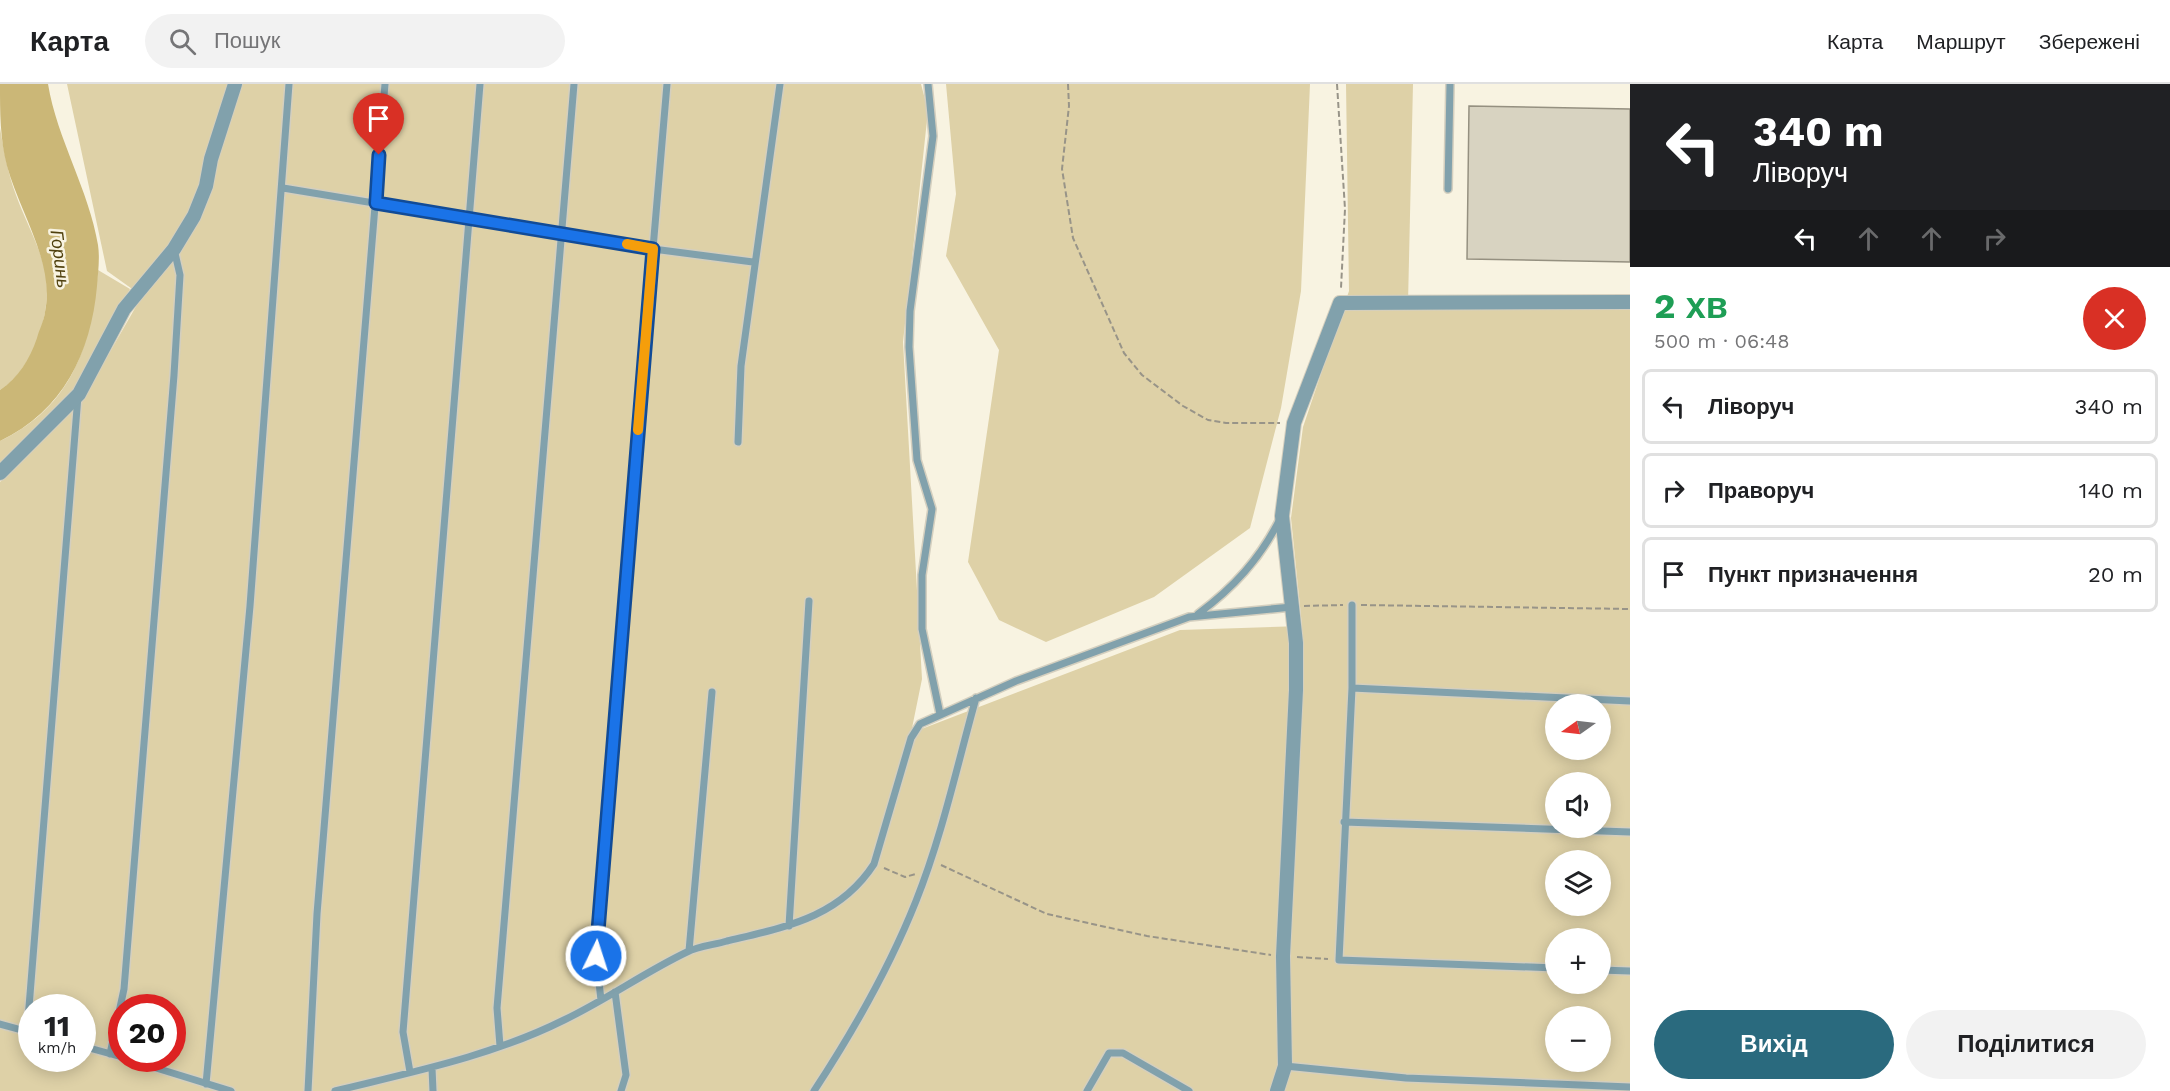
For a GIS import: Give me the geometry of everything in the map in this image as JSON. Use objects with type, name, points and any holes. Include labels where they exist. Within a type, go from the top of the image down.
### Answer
[{"type":"street","points":[[0,473],[79,394],[124,309],[174,249],[194,216],[206,186],[211,159],[235,84]]},
{"type":"street","points":[[1277,1091],[1286,1066],[1283,956],[1296,690],[1296,643],[1282,516],[1294,423],[1340,303],[1630,302]]},
{"type":"lane","points":[[206,1084],[250,606],[290,84]]},
{"type":"lane","points":[[308,1091],[317,915],[385,84]]},
{"type":"lane","points":[[410,1072],[403,1032],[431,649],[447,496],[480,84]]},
{"type":"lane","points":[[500,1046],[497,1008],[574,84]]},
{"type":"lane","points":[[601,1000],[596,956],[601,885],[667,84]]},
{"type":"lane","points":[[738,442],[741,366],[753,262],[780,84]]},
{"type":"lane","points":[[928,84],[933,136],[910,311],[909,347],[917,460],[932,509],[922,576],[922,629],[939,714]]},
{"type":"lane","points":[[1448,189],[1450,84]]},
{"type":"lane","points":[[283,188],[653,249],[753,262]]},
{"type":"lane","points":[[123,994],[173,387],[180,275],[174,249]]},
{"type":"lane","points":[[32,994],[79,394]]},
{"type":"lane","points":[[1196,616],[1220,598],[1253,563],[1267,545],[1282,516]]},
{"type":"lane","points":[[789,926],[809,601]]},
{"type":"lane","points":[[1352,605],[1352,688],[1339,960],[1545,968]]},
{"type":"lane","points":[[335,1091],[432,1068],[500,1046],[564,1021],[689,951],[789,926],[821,913],[848,896],[863,882],[874,864],[911,738],[920,724],[939,714],[1026,677],[1196,616],[1292,607]]},
{"type":"lane","points":[[1352,688],[1630,700]]},
{"type":"lane","points":[[689,951],[712,692]]},
{"type":"lane","points":[[814,1091],[861,1020],[917,900],[976,698]]},
{"type":"lane","points":[[1344,822],[1630,832]]},
{"type":"lane","points":[[1611,970],[1630,971]]},
{"type":"lane","points":[[615,992],[626,1075],[621,1091]]},
{"type":"lane","points":[[0,1024],[18,1029]]},
{"type":"lane","points":[[1087,1091],[1109,1053],[1123,1053],[1189,1091]]},
{"type":"lane","points":[[1286,1066],[1505,1087],[1630,1087]]},
{"type":"lane","points":[[432,1068],[433,1091]]},
{"type":"lane","points":[[168,1072],[231,1091]]},
{"type":"path","points":[[1068,84],[1069,106],[1062,169],[1073,238],[1124,353],[1142,375],[1183,406],[1208,420],[1226,423],[1294,423]]},
{"type":"path","points":[[1337,84],[1345,208],[1340,303]]},
{"type":"path","points":[[1292,607],[1352,605],[1630,609]]},
{"type":"path","points":[[874,864],[905,877],[926,872],[943,864],[1047,914],[1147,936],[1283,956],[1339,960]]},
{"type":"shaded area","points":[[67,84],[921,84],[928,111],[903,342],[922,679],[911,733],[1180,630],[1302,626],[1291,518],[1303,427],[1349,291],[1346,84],[1413,84],[1408,303],[1630,310],[1630,1091],[1281,1091],[1272,1087],[1270,1091],[0,1091],[0,482],[84,397],[142,296],[107,271]]},
{"type":"shaded area","points":[[946,84],[1310,84],[1301,291],[1281,408],[1250,528],[1154,597],[1046,642],[999,620],[968,562],[999,350],[946,256],[956,194]]},
{"type":"shaded area","points":[[0,128],[13,187],[44,267],[47,292],[43,324],[31,355],[12,380],[0,390]]},
{"type":"shaded area","points":[[98,270],[130,289],[74,391],[0,463],[0,441],[25,427],[45,410],[61,391],[74,370],[90,323]]},
{"type":"water","name":"Горинь","points":[[0,84],[48,84],[58,125],[88,204],[99,255],[94,311],[80,357],[70,377],[41,414],[0,441],[0,390],[18,374],[31,353],[44,319],[47,294],[41,257],[7,166],[1,125]]},
{"type":"building","points":[[1469,106],[1630,109],[1630,262],[1467,259]]},
{"type":"slow traffic","points":[[627,244],[653,249],[638,430]]},
{"type":"route","points":[[379,155],[376,203],[653,249],[606,802],[596,956]]}]
